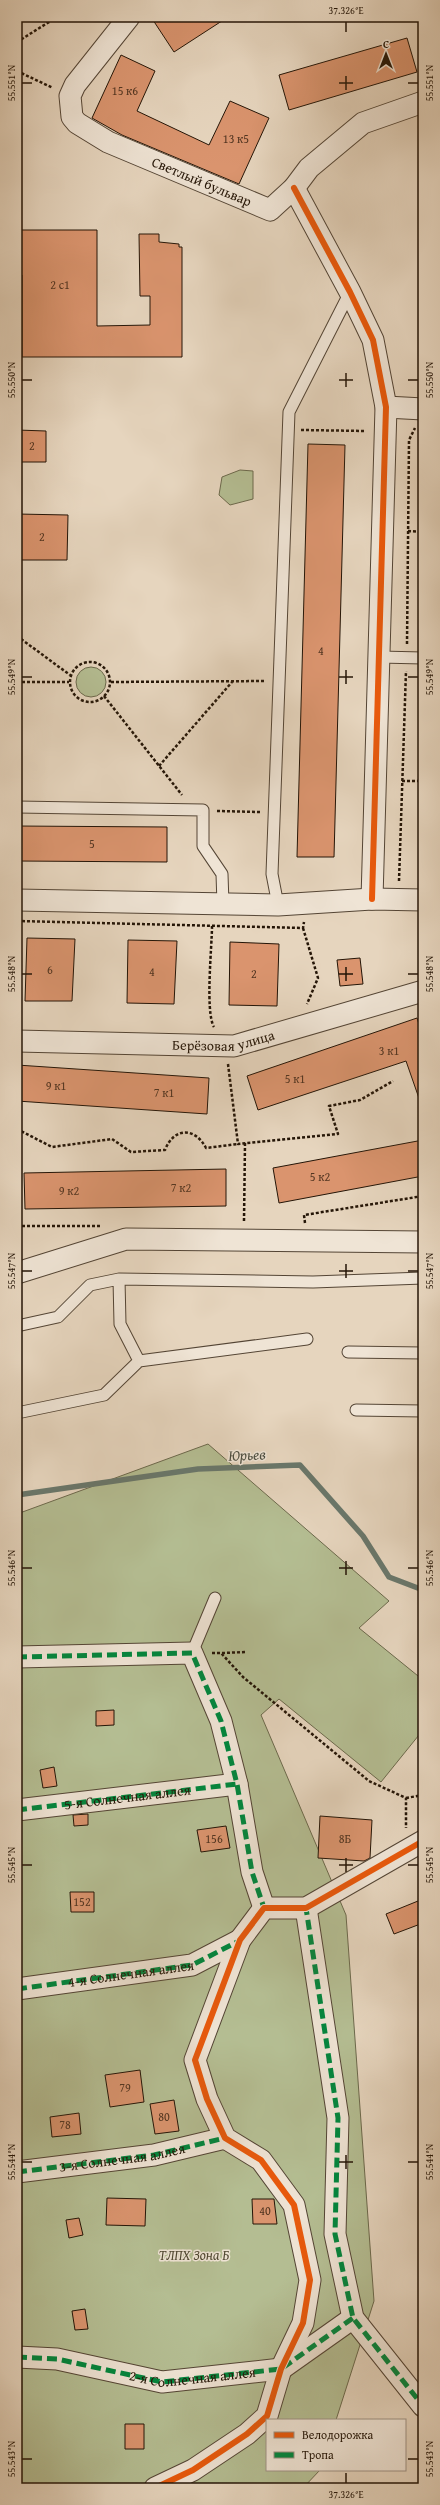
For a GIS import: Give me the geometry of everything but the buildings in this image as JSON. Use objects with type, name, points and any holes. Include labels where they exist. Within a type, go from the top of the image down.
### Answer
[{"type":"street","points":[[70,96],[74,85],[129,17]]},
{"type":"street","name":"Светлый бульвар","points":[[70,96],[72,117],[76,123],[108,142],[270,210],[294,188],[309,168],[363,123],[423,102]]},
{"type":"street","points":[[294,188],[350,292],[373,340],[386,407],[372,899]]},
{"type":"street","points":[[386,407],[423,409]]},
{"type":"street","points":[[17,900],[278,905],[372,899],[423,900]]},
{"type":"street","name":"Берёзовая улица","points":[[17,1041],[234,1046],[423,991]]},
{"type":"street","points":[[17,1273],[126,1239],[423,1242]]},
{"type":"street","points":[[17,1657],[192,1652],[221,1721],[238,1784],[252,1872],[264,1908]]},
{"type":"street","name":"5-я Солнечная аллея","points":[[17,1810],[238,1784]]},
{"type":"street","points":[[264,1908],[306,1908],[415,1846]]},
{"type":"street","points":[[155,2488],[193,2470],[247,2434],[267,2416],[281,2369],[303,2323],[310,2280],[294,2204],[261,2160],[225,2138],[207,2099],[195,2060],[240,1940],[264,1908]]},
{"type":"street","points":[[306,1908],[338,2118],[335,2234],[353,2318],[423,2406]]},
{"type":"street","name":"4-я Солнечная аллея","points":[[17,1989],[192,1966],[240,1940]]},
{"type":"street","name":"3-я Солнечная аллея","points":[[17,2172],[154,2155],[225,2138]]},
{"type":"street","name":"2-я Солнечная аллея","points":[[17,2357],[57,2360],[162,2382],[281,2369],[353,2318]]},
{"type":"lane","points":[[278,905],[272,874],[290,412],[350,292]]},
{"type":"lane","points":[[379,657],[423,658]]},
{"type":"lane","points":[[17,807],[198,810],[203,846],[222,874],[223,904]]},
{"type":"lane","points":[[17,1326],[58,1317],[90,1285],[119,1279],[313,1282],[423,1278]]},
{"type":"lane","points":[[119,1279],[120,1324],[139,1361]]},
{"type":"lane","points":[[17,1413],[104,1395],[139,1361],[307,1339]]},
{"type":"lane","points":[[348,1352],[423,1353]]},
{"type":"lane","points":[[356,1410],[423,1411]]},
{"type":"lane","points":[[192,1652],[215,1598]]},
{"type":"path","points":[[17,42],[57,17]]},
{"type":"path","points":[[17,71],[70,96]]},
{"type":"path","points":[[289,430],[385,432],[410,440]]},
{"type":"path","points":[[408,531],[423,532]]},
{"type":"path","points":[[17,636],[70,675]]},
{"type":"path","points":[[90,661],[104,667],[111,682],[104,696],[90,703],[75,696],[69,682],[70,675],[75,667],[90,661]]},
{"type":"path","points":[[159,766],[232,681]]},
{"type":"path","points":[[111,682],[279,681]]},
{"type":"path","points":[[17,682],[69,682]]},
{"type":"path","points":[[104,696],[159,766],[198,810],[274,813]]},
{"type":"path","points":[[402,780],[423,781]]},
{"type":"path","points":[[211,1022],[212,926]]},
{"type":"path","points":[[303,928],[318,978],[310,997]]},
{"type":"path","points":[[225,1045],[238,1144]]},
{"type":"path","points":[[17,1129],[52,1147],[112,1140],[131,1152],[165,1150],[169,1142],[178,1134],[186,1132],[202,1139],[206,1148],[338,1134],[329,1106],[360,1100],[393,1081]]},
{"type":"path","points":[[244,1224],[245,1143]]},
{"type":"path","points":[[305,1226],[304,1216],[423,1196]]},
{"type":"path","points":[[17,1226],[102,1226]]},
{"type":"path","points":[[192,1652],[246,1652]]},
{"type":"path","points":[[221,1653],[243,1678],[369,1781],[406,1798],[423,1795]]},
{"type":"path","points":[[406,1798],[415,1846]]},
{"type":"green space","points":[[240,470],[253,471],[253,499],[230,505],[219,495],[222,477]]},
{"type":"green space","points":[[91,667],[97,668],[105,676],[105,688],[97,696],[91,697],[85,696],[77,688],[76,682],[77,676],[85,668]]},
{"type":"green space","name":"ТЛПХ Зона Б","points":[[208,1444],[389,1601],[359,1628],[423,1680],[423,1730],[381,1782],[279,1699],[261,1715],[346,1915],[374,2301],[336,2419],[266,2419],[266,2471],[319,2471],[303,2488],[17,2488],[17,1514]]},
{"type":"waterway","name":"Юрьев","points":[[17,1495],[198,1469],[300,1465],[363,1536],[389,1577],[423,1590]]},
{"type":"marked path","points":[[17,1657],[192,1653],[221,1721],[237,1784],[252,1872],[264,1908]]},
{"type":"marked path","points":[[17,1810],[237,1784]]},
{"type":"marked path","points":[[303,1908],[306,1908],[338,2118],[335,2234],[353,2318],[423,2406]]},
{"type":"marked path","points":[[17,1989],[192,1965],[239,1941]]},
{"type":"marked path","points":[[17,2172],[154,2155],[225,2138]]},
{"type":"marked path","points":[[17,2357],[57,2359],[162,2382],[281,2369],[353,2318]]},
{"type":"cycle path","points":[[294,188],[350,292],[373,340],[386,407],[372,899]]},
{"type":"cycle path","points":[[155,2488],[193,2470],[247,2434],[267,2416],[281,2369],[303,2323],[310,2280],[294,2205],[261,2160],[225,2138],[207,2099],[195,2060],[240,1940],[264,1908],[306,1908],[423,1841]]}]
